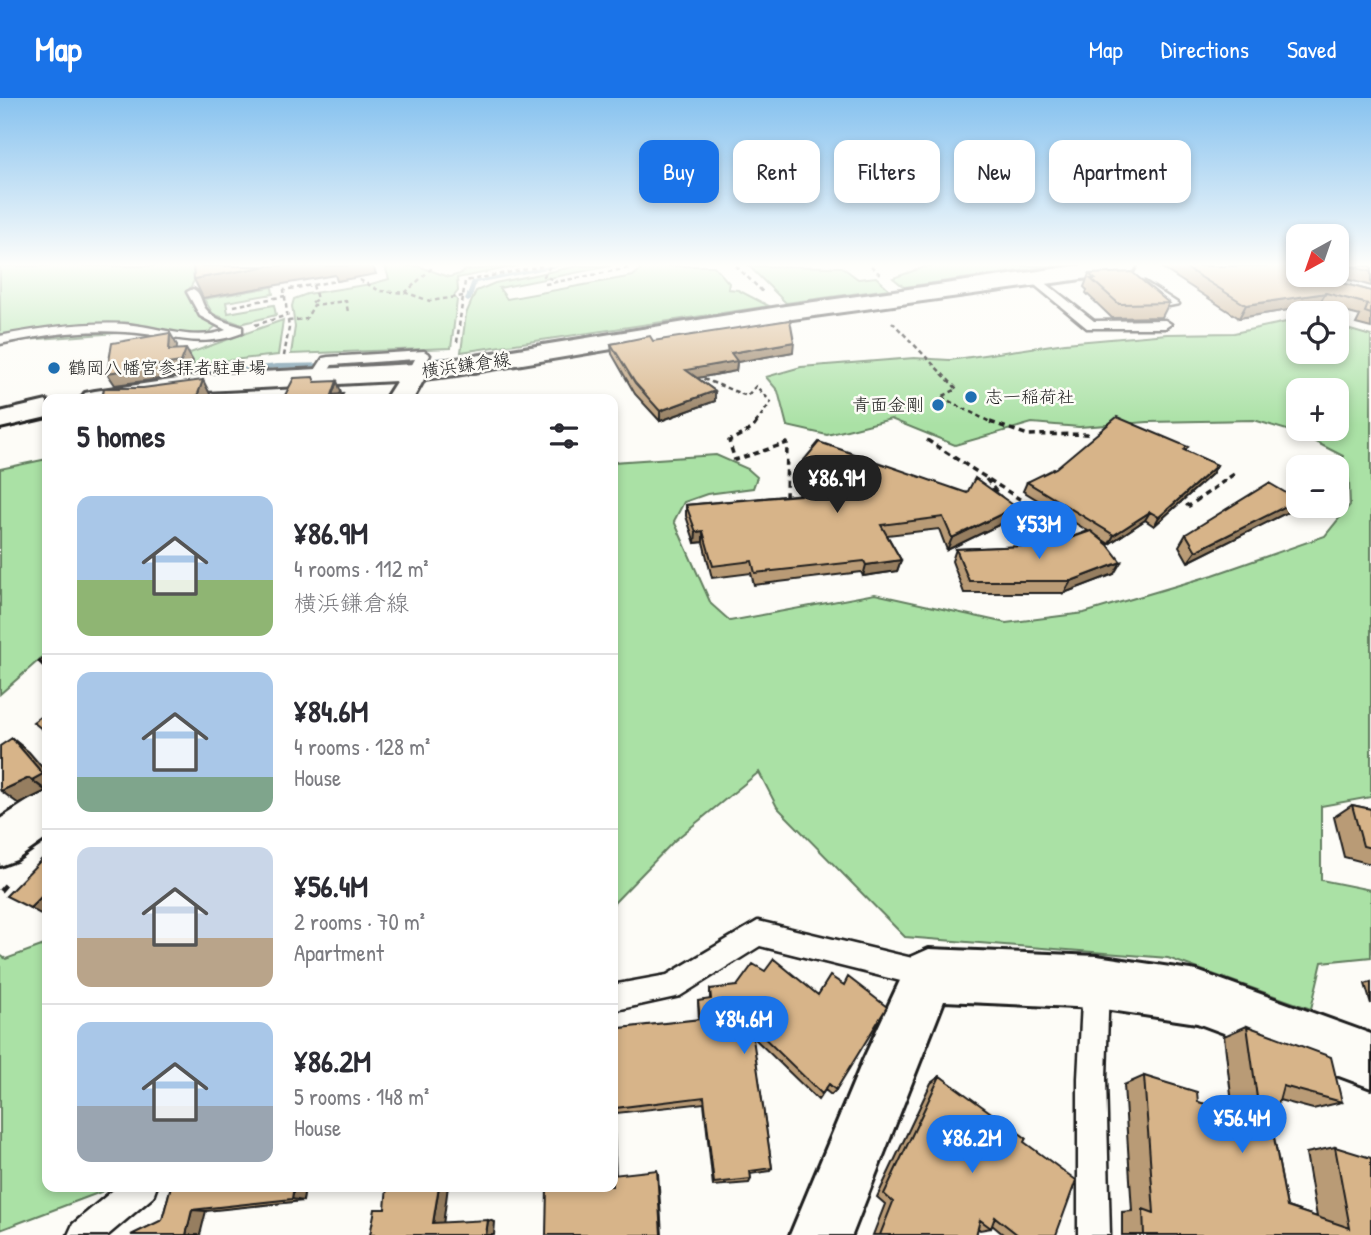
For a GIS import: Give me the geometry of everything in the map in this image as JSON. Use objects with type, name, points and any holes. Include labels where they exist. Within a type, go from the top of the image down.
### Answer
[{"type":"main road","name":"横浜鎌倉線","points":[[127,394],[323,368],[419,365],[456,367],[757,319]]},
{"type":"main road","points":[[401,394],[419,365]]},
{"type":"main road","points":[[0,420],[42,410]]},
{"type":"main road","points":[[0,845],[42,816]]},
{"type":"main road","points":[[821,1235],[883,1080],[929,975],[1097,982],[1197,997],[1371,1060]]},
{"type":"lane","points":[[210,319],[238,330]]},
{"type":"lane","points":[[1084,319],[1091,325],[1165,324]]},
{"type":"lane","points":[[0,341],[43,331],[124,328],[196,341],[238,330]]},
{"type":"lane","points":[[618,997],[671,987],[758,933],[929,975]]},
{"type":"lane","points":[[1094,1235],[1092,1077],[1097,982]]},
{"type":"lane","points":[[83,1235],[135,1192]]},
{"type":"path","points":[[238,330],[274,319]]},
{"type":"path","points":[[284,355],[288,321],[305,319]]},
{"type":"path","points":[[456,367],[461,319]]},
{"type":"path","points":[[890,319],[957,390],[941,397],[946,401],[1021,435],[1055,439],[1087,434],[1103,446]]},
{"type":"path","points":[[667,333],[688,373],[747,396],[756,387],[771,402],[752,429],[729,441],[736,460],[787,443],[784,495],[787,506]]},
{"type":"path","points":[[927,440],[1065,528],[1084,514]]},
{"type":"path","points":[[1169,494],[1189,506],[1234,474]]},
{"type":"path","points":[[984,476],[1024,524]]},
{"type":"green space","points":[[0,319],[216,319],[221,322],[205,335],[189,338],[131,332],[0,342]]},
{"type":"green space","points":[[227,319],[260,319],[240,324]]},
{"type":"green space","points":[[294,319],[455,319],[451,348],[291,354]]},
{"type":"green space","points":[[465,319],[682,319],[461,352]]},
{"type":"green space","points":[[283,320],[278,355],[178,366],[173,359]]},
{"type":"green space","points":[[1286,322],[1286,364],[1349,364],[1349,330],[1371,336],[1371,797],[1321,806],[1321,880],[1371,890],[1371,957],[1322,962],[1311,1009],[1168,958],[905,937],[777,807],[759,772],[674,841],[618,899],[618,462],[716,455],[748,469],[757,477],[753,488],[707,494],[684,502],[674,521],[711,604],[730,621],[875,594],[1006,623],[1084,613],[1213,575],[1325,536],[1340,518],[1349,518],[1349,455],[1341,455],[1314,441],[1349,441],[1349,378],[1286,378],[1286,430],[1254,420],[1148,422],[1079,427],[1032,423],[955,445],[891,419],[827,435],[787,426],[778,391],[766,377],[801,367],[914,358],[950,360],[1065,343],[1167,334],[1234,333]]},
{"type":"green space","points":[[42,460],[42,657],[0,694],[0,469]]},
{"type":"green space","points":[[42,946],[42,1192],[101,1192],[0,1230],[0,955],[6,959]]},
{"type":"building","points":[[790,320],[794,342],[731,353],[737,361],[686,370],[715,391],[660,411],[635,383],[611,344],[650,336],[653,341]]},
{"type":"building","points":[[170,333],[169,350],[186,349],[181,362],[107,373],[112,343]]},
{"type":"building","points":[[313,377],[315,382],[337,381],[332,394],[286,394],[294,378]]},
{"type":"building","points":[[203,380],[198,394],[103,394],[104,388],[143,388]]},
{"type":"building","points":[[1117,417],[1188,447],[1184,450],[1217,465],[1159,517],[1150,512],[1114,535],[1027,482],[1056,468]]},
{"type":"building","points":[[819,442],[967,493],[975,478],[1016,507],[952,538],[943,517],[881,525],[901,560],[866,565],[864,561],[755,573],[752,561],[713,566],[703,531],[696,532],[686,505],[811,494],[800,465]]},
{"type":"building","points":[[1269,483],[1286,493],[1286,506],[1196,551],[1186,534]]},
{"type":"building","points":[[1091,531],[1108,545],[1121,562],[1071,581],[969,581],[956,549],[1050,545]]},
{"type":"building","points":[[42,716],[42,729],[33,722]]},
{"type":"building","points":[[12,738],[42,775],[1,791],[0,746]]},
{"type":"building","points":[[1352,805],[1371,809],[1371,848],[1363,846]]},
{"type":"building","points":[[42,859],[42,896],[30,908],[6,896]]},
{"type":"building","points":[[774,959],[818,995],[830,976],[844,985],[848,977],[887,1007],[836,1090],[829,1084],[822,1094],[751,1025],[772,1168],[750,1171],[751,1179],[714,1183],[704,1097],[618,1108],[618,1028],[700,1019],[698,1001],[711,999],[710,989],[737,986],[753,964],[765,971]]},
{"type":"building","points":[[1247,1026],[1331,1057],[1342,1102],[1283,1086],[1272,1127],[1287,1207],[1350,1228],[1335,1147],[1371,1158],[1371,1235],[1144,1235],[1143,1209],[1154,1213],[1144,1076],[1197,1092],[1198,1102],[1260,1119]]},
{"type":"building","points":[[940,1076],[1026,1138],[1024,1142],[1076,1180],[1056,1235],[1018,1235],[995,1217],[991,1228],[980,1220],[976,1235],[880,1235],[893,1202],[884,1194]]},
{"type":"building","points":[[657,1170],[661,1235],[546,1235],[547,1192],[618,1192],[618,1174]]},
{"type":"building","points":[[169,1192],[293,1192],[292,1199],[192,1210],[186,1235],[131,1235],[162,1220]]},
{"type":"building","points":[[386,1192],[438,1192],[433,1223],[488,1220],[486,1235],[370,1235],[375,1209],[385,1209]]},
{"type":"waterway","points":[[642,329],[702,319]]},
{"type":"waterway","points":[[189,376],[277,366],[395,364],[445,359]]},
{"type":"place","name":"鶴岡八幡宮参拝者駐車場","points":[[54,368]]},
{"type":"place","name":"志一稲荷社","points":[[971,397]]},
{"type":"place","name":"青面金剛","points":[[938,405]]}]
